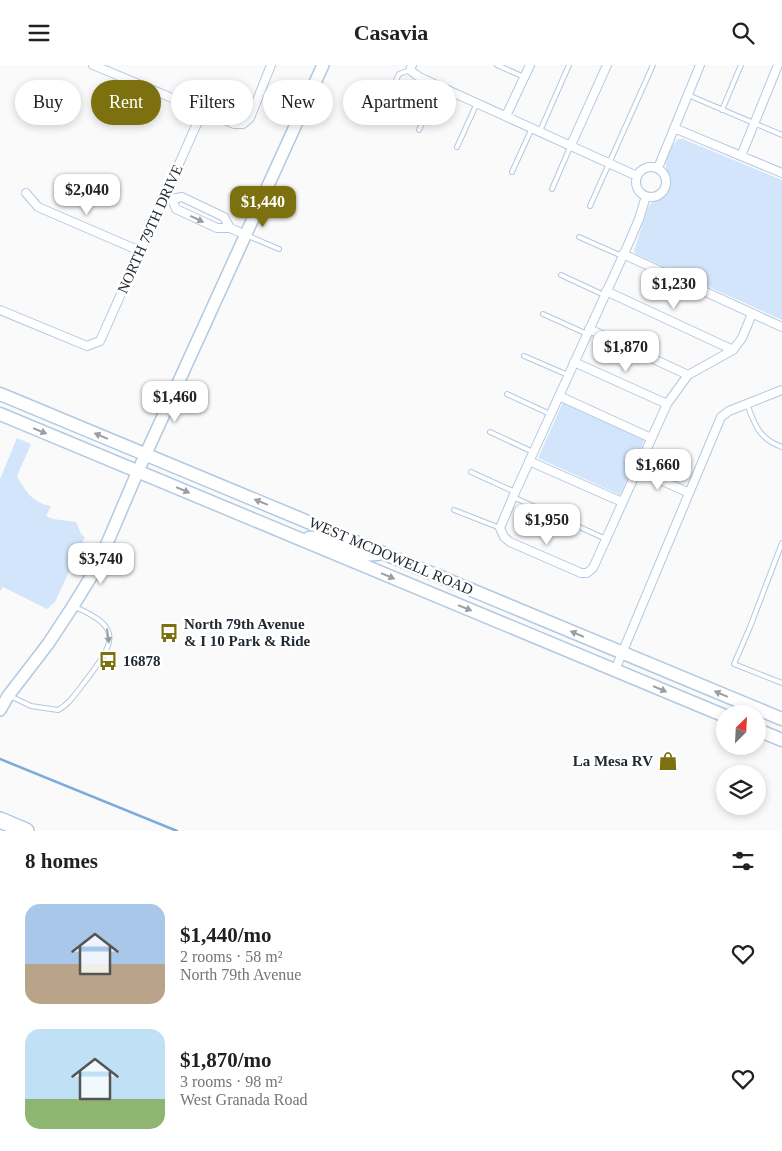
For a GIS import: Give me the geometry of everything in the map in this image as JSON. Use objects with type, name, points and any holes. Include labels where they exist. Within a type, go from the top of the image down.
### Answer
[{"type":"highway","points":[[0,820],[26,831]]},
{"type":"main road","name":"WEST MCDOWELL ROAD","points":[[0,394],[782,719]]},
{"type":"main road","name":"WEST MCDOWELL ROAD","points":[[0,414],[716,712]]},
{"type":"main road","points":[[303,541],[314,537],[362,554],[383,554]]},
{"type":"main road","points":[[420,589],[428,572]]},
{"type":"main road","points":[[766,733],[782,740]]},
{"type":"street","points":[[93,65],[171,97]]},
{"type":"street","points":[[253,110],[271,65]]},
{"type":"street","points":[[0,710],[8,696],[48,643],[97,567],[138,471],[323,65]]},
{"type":"street","points":[[506,116],[530,65]]},
{"type":"street","points":[[571,145],[607,65]]},
{"type":"street","points":[[658,168],[700,65]]},
{"type":"street","points":[[741,156],[778,65]]},
{"type":"street","points":[[411,68],[425,80]]},
{"type":"street","points":[[456,94],[637,176]]},
{"type":"street","name":"NORTH 79TH DRIVE","points":[[0,310],[87,346],[94,345],[100,341],[140,251],[168,197],[197,125]]},
{"type":"street","points":[[674,128],[782,173]]},
{"type":"street","points":[[648,167],[658,168],[666,176],[665,188],[658,195],[646,196],[638,190],[637,176],[648,167]]},
{"type":"street","points":[[26,193],[38,207],[140,251]]},
{"type":"street","points":[[646,196],[639,219],[500,528],[504,537],[510,542],[580,573],[587,573],[593,567],[668,403],[688,375],[733,350],[742,338],[752,314]]},
{"type":"street","points":[[168,197],[176,209],[217,228],[230,228],[246,235]]},
{"type":"street","points":[[168,197],[182,197],[224,217],[230,228]]},
{"type":"street","points":[[623,255],[782,327]]},
{"type":"street","points":[[605,293],[733,350]]},
{"type":"street","points":[[588,332],[688,375]]},
{"type":"street","points":[[574,362],[668,403]]},
{"type":"street","points":[[615,670],[721,417],[729,411],[782,390]]},
{"type":"street","points":[[559,396],[652,438]]},
{"type":"street","points":[[530,461],[622,502]]},
{"type":"street","points":[[637,469],[689,493]]},
{"type":"lane","points":[[497,65],[524,77]]},
{"type":"lane","points":[[540,132],[569,65]]},
{"type":"lane","points":[[590,206],[653,65]]},
{"type":"lane","points":[[722,110],[741,65]]},
{"type":"lane","points":[[396,80],[399,74],[411,68]]},
{"type":"lane","points":[[688,95],[782,135]]},
{"type":"lane","points":[[457,147],[477,103]]},
{"type":"lane","points":[[419,130],[421,125]]},
{"type":"lane","points":[[512,172],[532,128]]},
{"type":"lane","points":[[552,189],[571,145]]},
{"type":"lane","points":[[246,235],[279,249]]},
{"type":"lane","points":[[579,237],[623,255]]},
{"type":"lane","points":[[561,275],[605,293]]},
{"type":"lane","points":[[543,314],[588,332]]},
{"type":"lane","points":[[524,355],[568,375]]},
{"type":"lane","points":[[507,395],[550,414]]},
{"type":"lane","points":[[747,404],[755,426],[764,437],[782,447]]},
{"type":"lane","points":[[490,432],[533,452]]},
{"type":"lane","points":[[471,472],[606,539]]},
{"type":"lane","points":[[454,510],[500,528]]},
{"type":"lane","points":[[782,543],[734,663],[782,683]]},
{"type":"lane","points":[[8,696],[31,706],[58,710],[69,702],[102,658],[108,649],[108,630],[103,622],[94,615],[73,606]]},
{"type":"shaded area","points":[[678,139],[683,139],[782,180],[782,320],[636,254],[634,251],[648,207],[665,194],[669,188],[670,181],[666,161],[670,150]]},
{"type":"shaded area","points":[[563,402],[645,439],[620,495],[538,458]]},
{"type":"shaded area","points":[[17,438],[31,444],[17,476],[23,487],[34,499],[51,506],[46,516],[53,519],[76,522],[81,534],[85,537],[55,602],[47,609],[3,587],[0,591],[0,479]]},
{"type":"waterway","points":[[0,759],[177,831]]},
{"type":"place","name":"North 79th Avenue & I 10 Park & Ride","points":[[169,633]]},
{"type":"place","name":"16878","points":[[108,661]]},
{"type":"place","name":"La Mesa RV","points":[[668,761]]}]
